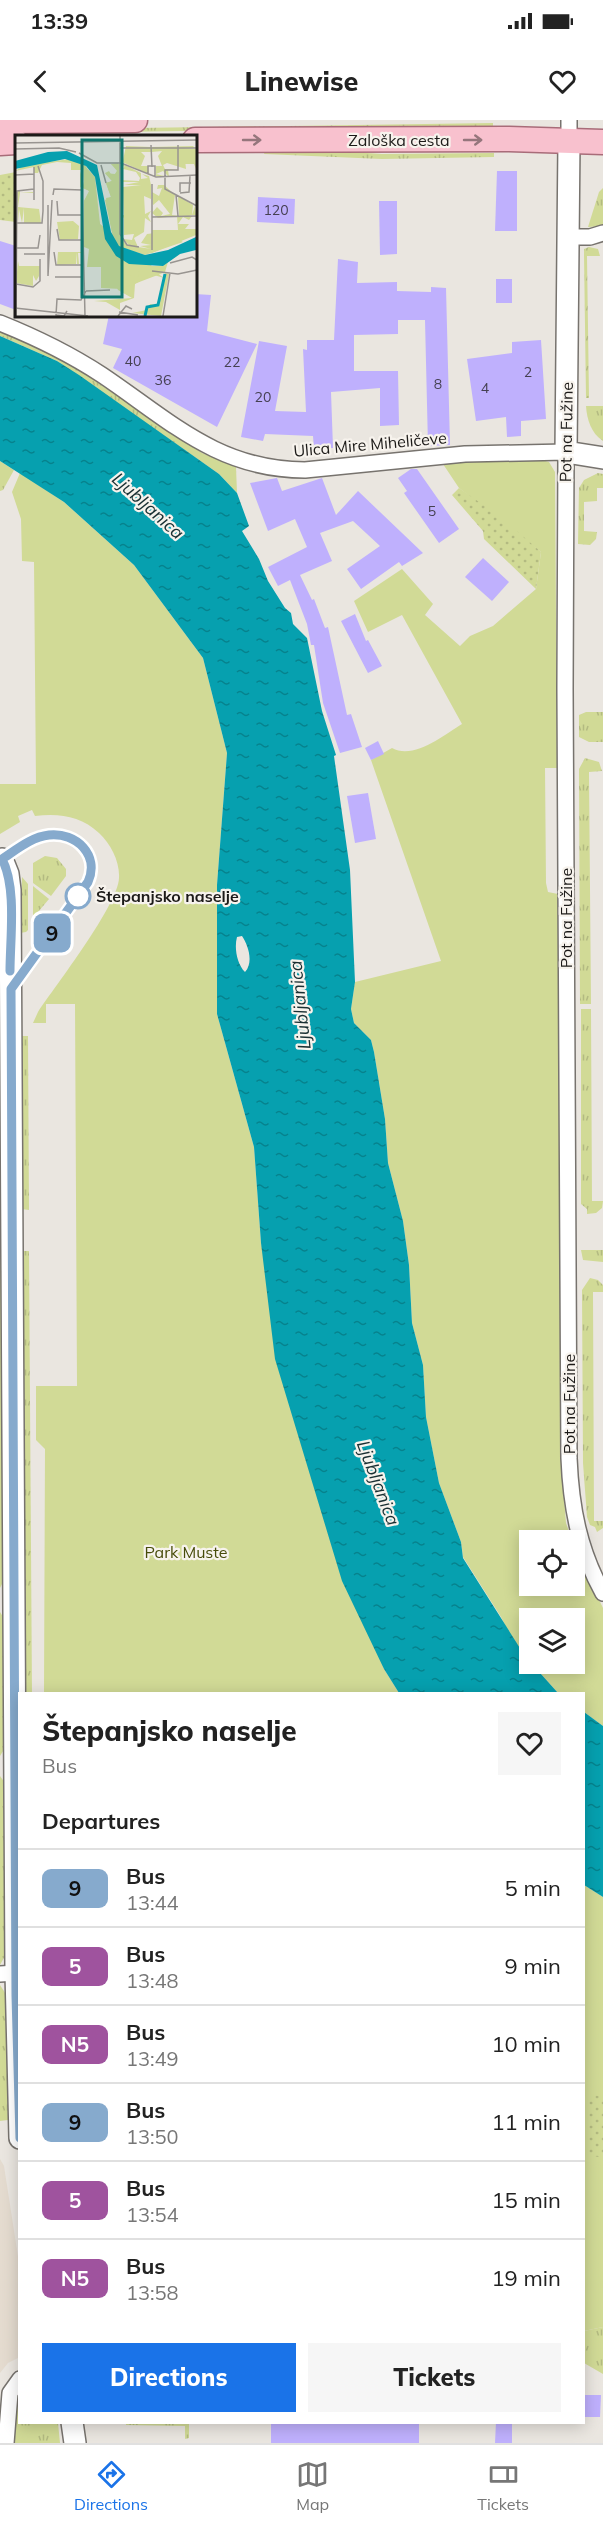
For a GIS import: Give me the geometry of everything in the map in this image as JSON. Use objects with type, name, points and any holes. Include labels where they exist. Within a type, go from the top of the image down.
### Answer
[{"type":"main road","points":[[0,121],[135,120]]},
{"type":"main road","name":"Zaloška cesta","points":[[196,140],[569,131],[603,142]]},
{"type":"main road","points":[[0,143],[15,142]]},
{"type":"street","name":"Pot na Fužine","points":[[569,131],[565,688],[569,1458],[576,1527],[589,1567],[603,1593]]},
{"type":"street","points":[[567,237],[590,237],[603,233]]},
{"type":"street","name":"Ulica Mire Miheličeve","points":[[0,323],[24,332],[82,363],[199,442],[252,464],[280,469],[305,470],[475,453],[566,452]]},
{"type":"street","points":[[566,452],[603,458]]},
{"type":"street","points":[[1,857],[9,874],[10,890],[6,1228],[8,1973],[18,2110]]},
{"type":"street","points":[[6,2443],[10,2393],[18,2382]]},
{"type":"street","points":[[72,2424],[75,2443]]},
{"type":"shaded area","points":[[0,2159],[4,2166],[18,2257],[18,2358],[8,2363],[0,2373]]},
{"type":"green space","points":[[493,123],[493,126],[0,134],[0,130]]},
{"type":"green space","points":[[308,149],[382,154],[494,153],[494,157],[382,159],[264,154],[265,151]]},
{"type":"green space","points":[[15,172],[15,222],[0,220],[0,175]]},
{"type":"green space","points":[[603,188],[603,226],[588,227],[599,192]]},
{"type":"green space","points":[[589,247],[598,249],[600,256],[587,256],[589,398],[586,398],[584,249]]},
{"type":"green space","points":[[0,329],[70,364],[202,453],[236,467],[237,493],[219,474],[57,361],[0,336]]},
{"type":"green space","points":[[586,406],[603,406],[603,441],[590,426]]},
{"type":"green space","points":[[501,459],[542,460],[549,462],[555,472],[557,768],[545,768],[546,883],[548,892],[558,894],[561,1459],[568,1530],[519,1530],[519,1596],[585,1596],[585,1571],[603,1608],[603,1726],[585,1713],[585,1692],[557,1692],[541,1674],[585,1674],[585,1608],[519,1608],[519,1647],[463,1557],[461,1542],[439,1483],[426,1417],[423,1365],[412,1323],[409,1265],[403,1221],[388,1163],[385,1119],[374,1052],[371,1040],[354,1023],[351,1009],[355,982],[441,961],[371,760],[392,748],[401,751],[419,749],[462,724],[402,615],[368,632],[354,601],[402,569],[433,604],[425,615],[460,646],[470,636],[493,626],[536,589],[541,552],[459,488],[443,464]]},
{"type":"green space","points":[[0,461],[14,470],[3,490],[0,491]]},
{"type":"green space","name":"Park Muste","points":[[20,473],[64,502],[134,565],[203,658],[227,753],[217,885],[217,1014],[254,1147],[261,1243],[384,1669],[398,1692],[44,1692],[45,1449],[36,1440],[36,1386],[77,1386],[75,1004],[46,1004],[46,1023],[33,1023],[38,1012],[98,925],[116,890],[119,872],[114,854],[107,842],[92,827],[77,819],[53,815],[35,816],[32,810],[18,816],[20,822],[0,834],[0,784],[36,784],[34,562],[22,561],[21,519],[12,492]]},
{"type":"green space","points":[[598,473],[603,474],[603,488],[597,488],[597,501],[584,502],[584,531],[597,532],[596,539],[590,545],[578,544],[579,488],[584,480]]},
{"type":"green space","points":[[459,488],[479,502],[485,503],[541,552],[536,589],[484,539],[483,531],[452,495]]},
{"type":"green space","points":[[586,712],[603,712],[603,742],[589,742],[579,737],[579,715]]},
{"type":"green space","points":[[585,758],[599,762],[602,771],[589,772],[591,1004],[580,1004],[579,769]]},
{"type":"green space","points":[[45,856],[57,858],[66,869],[66,876],[51,896],[33,883],[33,863]]},
{"type":"green space","points":[[22,877],[28,884],[28,930],[20,933]]},
{"type":"green space","points":[[33,886],[49,899],[33,918]]},
{"type":"green space","points":[[581,1009],[591,1009],[592,1201],[603,1201],[602,1208],[596,1213],[587,1214],[587,1209],[581,1204]]},
{"type":"green space","points":[[21,1036],[28,1036],[29,1210],[21,1209]]},
{"type":"green space","points":[[0,1239],[2,1243],[4,1580],[0,1588]]},
{"type":"green space","points":[[581,1250],[603,1250],[603,1262],[583,1260]]},
{"type":"green space","points":[[21,1251],[29,1251],[32,1692],[24,1692]]},
{"type":"green space","points":[[590,1278],[598,1280],[603,1285],[603,1292],[593,1292],[594,1521],[603,1521],[603,1528],[597,1532],[595,1527],[590,1525],[587,1517],[583,1463],[582,1290]]},
{"type":"green space","points":[[0,1612],[5,1620],[5,1748],[0,1756]]},
{"type":"green space","points":[[0,1776],[5,1783],[6,1954],[0,1965]]},
{"type":"green space","points":[[585,1886],[603,1897],[603,2327],[585,2331]]},
{"type":"green space","points":[[0,1985],[7,1996],[8,2120],[0,2121]]},
{"type":"green space","points":[[589,2094],[603,2097],[603,2158],[589,2155]]},
{"type":"green space","points":[[603,2327],[603,2374],[585,2364],[585,2331]]},
{"type":"green space","points":[[18,2395],[18,2424],[58,2424],[60,2443],[13,2443]]},
{"type":"green space","points":[[189,2424],[189,2438],[185,2439],[185,2426],[126,2425]]},
{"type":"water","name":"Ljubljanica","points":[[0,336],[57,361],[219,474],[237,493],[249,526],[242,531],[259,559],[268,581],[285,608],[291,613],[293,624],[307,638],[322,711],[336,755],[334,756],[350,870],[355,982],[351,1009],[354,1023],[371,1040],[374,1052],[385,1119],[388,1163],[403,1221],[409,1265],[412,1323],[423,1365],[426,1417],[439,1483],[461,1542],[463,1558],[519,1647],[519,1674],[541,1674],[557,1692],[398,1692],[384,1669],[342,1581],[275,1359],[261,1243],[254,1147],[217,1014],[217,885],[227,753],[203,658],[134,565],[64,502],[0,461]],"holes":[[[242,936],[250,959],[245,972],[237,956],[237,937]]]},
{"type":"water","points":[[585,1713],[603,1726],[603,1897],[585,1886]]},
{"type":"building","points":[[497,171],[517,171],[517,231],[495,231]]},
{"type":"building","points":[[258,197],[295,199],[294,224],[257,222]]},
{"type":"building","points":[[379,201],[397,201],[397,254],[380,255]]},
{"type":"building","points":[[0,241],[15,246],[15,310],[0,304]]},
{"type":"building","points":[[338,259],[358,262],[357,283],[397,282],[397,291],[431,292],[431,287],[446,288],[450,445],[428,446],[425,320],[398,320],[398,334],[354,335],[354,371],[398,371],[399,425],[380,426],[380,388],[331,392],[333,448],[314,449],[313,436],[265,434],[263,441],[241,437],[259,341],[287,346],[275,411],[306,412],[303,349],[307,350],[307,340],[334,340]]},
{"type":"building","points":[[496,279],[512,279],[512,303],[496,303]]},
{"type":"building","points":[[196,294],[211,295],[207,331],[257,344],[217,427],[113,368],[122,349],[103,344],[109,316],[196,316]]},
{"type":"building","points":[[541,340],[546,419],[521,421],[521,436],[507,437],[506,417],[476,421],[467,359],[512,353],[512,342]]},
{"type":"building","points":[[411,469],[417,469],[459,529],[439,543],[404,493],[407,491],[398,478]]},
{"type":"building","points":[[277,478],[282,491],[322,478],[336,515],[358,491],[423,553],[402,566],[399,562],[361,589],[347,569],[380,546],[353,521],[320,533],[332,561],[300,575],[312,600],[314,599],[325,628],[328,627],[347,715],[351,714],[362,747],[340,753],[323,703],[314,645],[311,645],[307,624],[290,580],[278,586],[268,567],[307,547],[295,519],[268,531],[250,483]]},
{"type":"building","points":[[483,558],[509,582],[492,601],[465,577]]},
{"type":"building","points":[[355,614],[366,641],[368,640],[382,666],[368,673],[341,621]]},
{"type":"building","points":[[378,741],[384,754],[371,760],[365,748]]},
{"type":"building","points":[[368,793],[376,839],[355,843],[347,796]]},
{"type":"building","points":[[585,2395],[601,2395],[600,2417],[585,2417]]},
{"type":"building","points":[[271,2424],[419,2424],[419,2443],[271,2443]]},
{"type":"building","points":[[496,2424],[512,2424],[512,2443],[495,2443]]},
{"type":"bus line","name":"9","points":[[10,971],[9,874],[2,859],[39,837],[58,835],[68,837],[87,851],[93,866],[92,874],[11,989],[18,2099]]},
{"type":"place","name":"Štepanjsko naselje","points":[[78,896]]}]
